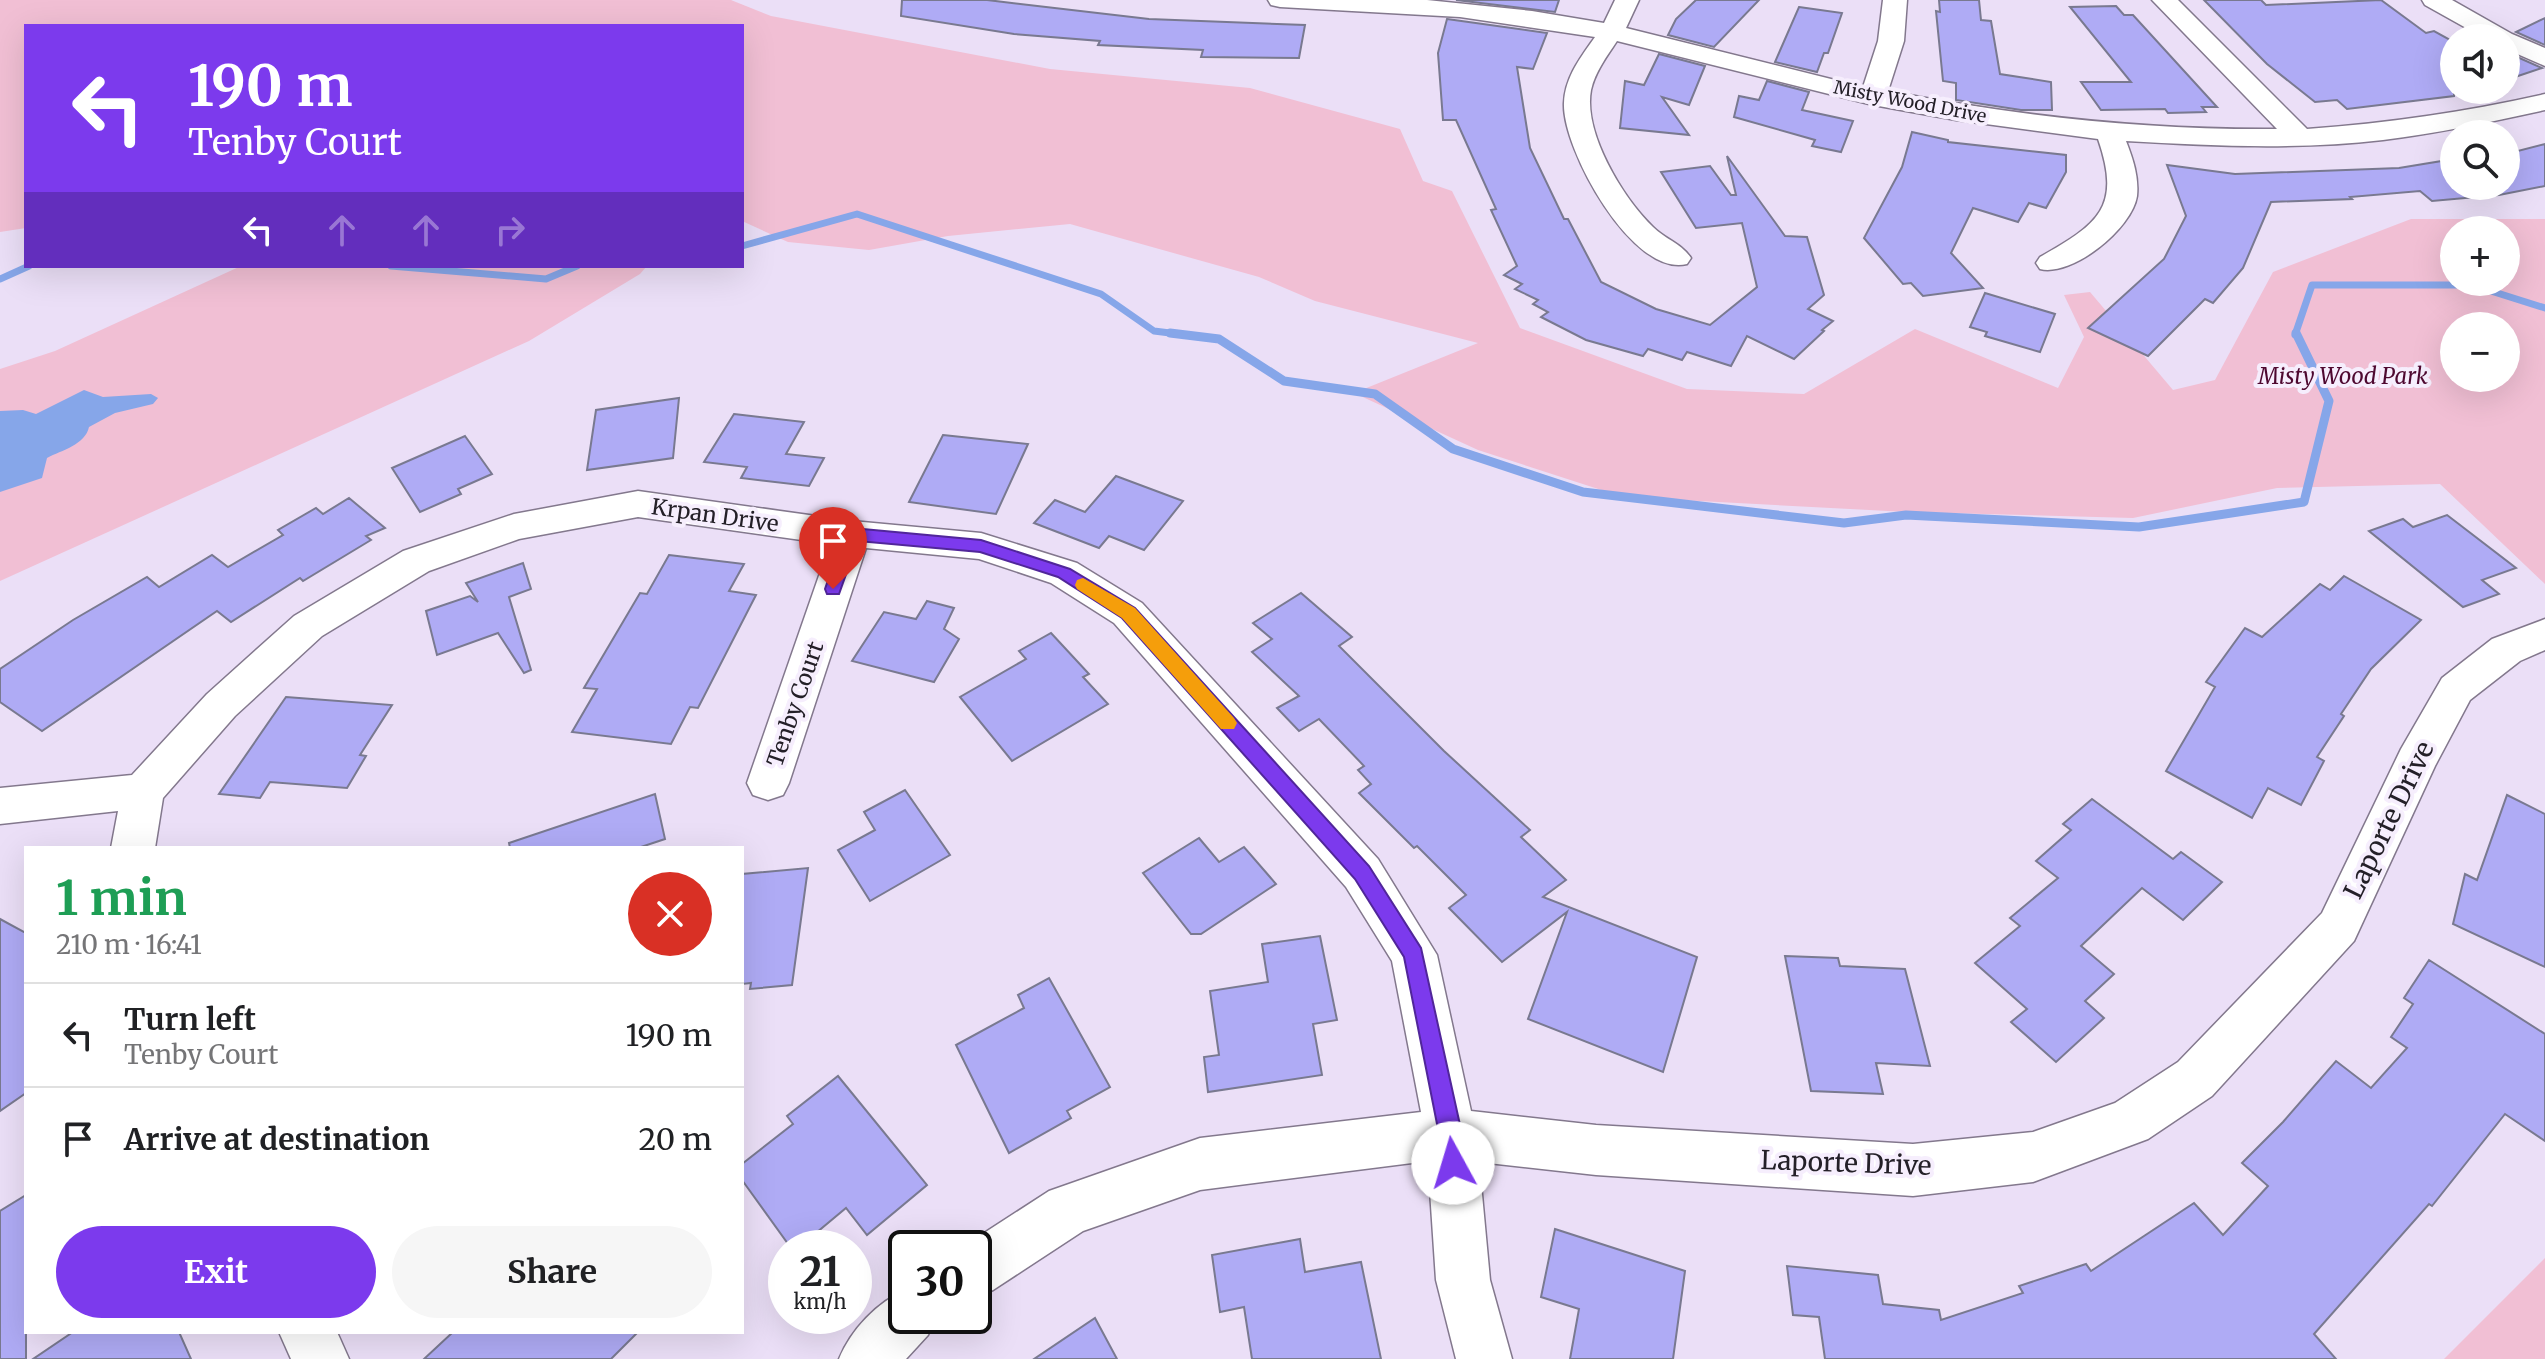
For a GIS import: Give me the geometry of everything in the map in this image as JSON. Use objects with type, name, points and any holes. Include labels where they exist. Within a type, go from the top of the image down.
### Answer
[{"type":"street","name":"Misty Wood Drive","points":[[1280,0],[1375,2],[1511,16],[1610,32],[1873,97],[2006,119],[2109,131],[2299,136],[2402,129],[2475,118],[2545,102]]},
{"type":"street","points":[[1627,0],[1577,93],[1580,127],[1586,146],[1627,217],[1644,236],[1676,258]]},
{"type":"street","points":[[1873,97],[1891,41],[1895,0]]},
{"type":"street","points":[[2164,0],[2299,136]]},
{"type":"street","points":[[2434,0],[2477,24]]},
{"type":"street","points":[[2520,46],[2545,58]]},
{"type":"street","points":[[2051,263],[2092,240],[2110,224],[2121,205],[2125,185],[2123,165],[2109,131]]},
{"type":"street","name":"Krpan Drive","points":[[143,791],[221,705],[308,626],[416,561],[514,527],[638,504],[852,534],[981,546],[1064,573],[1128,613],[1362,873],[1414,955],[1451,1134],[1463,1280],[1484,1359]]},
{"type":"street","name":"Tenby Court","points":[[768,783],[852,534]]},
{"type":"street","name":"Laporte Drive","points":[[992,1259],[1068,1210],[1200,1164],[1451,1134],[1596,1150],[1913,1170],[2033,1157],[2130,1122],[2195,1079],[2338,927],[2416,761],[2456,689],[2506,650],[2545,634]]},
{"type":"street","points":[[0,806],[143,791],[133,846]]},
{"type":"street","points":[[308,1334],[321,1359]]},
{"type":"street","points":[[867,1359],[891,1334]]},
{"type":"green space","name":"Misty Wood Park","points":[[0,0],[731,0],[771,16],[1050,69],[1250,88],[1400,129],[1423,181],[1452,191],[1520,328],[1687,389],[1804,394],[1915,329],[2058,388],[2084,337],[2064,295],[2090,292],[2173,390],[2215,380],[2273,272],[2411,219],[2440,219],[2440,296],[2520,296],[2520,219],[2545,219],[2545,584],[2440,484],[2277,488],[2133,518],[1907,512],[1623,497],[1478,450],[1354,393],[1478,343],[1315,301],[1259,277],[1070,224],[948,236],[869,250],[788,242],[744,222],[744,24],[24,24],[24,228],[0,232]]},
{"type":"green space","points":[[237,268],[645,268],[529,341],[0,581],[0,369],[55,351]]},
{"type":"green space","points":[[2545,1258],[2545,1359],[2444,1359]]},
{"type":"water","points":[[84,390],[103,397],[151,394],[158,398],[153,404],[115,413],[89,427],[78,443],[47,458],[42,478],[0,492],[0,411],[23,410],[36,414]]},
{"type":"building","points":[[902,0],[987,0],[1149,19],[1305,25],[1299,58],[1201,57],[1203,50],[1098,45],[1100,41],[1014,34],[901,16]]},
{"type":"building","points":[[1456,0],[1559,0],[1555,12]]},
{"type":"building","points":[[1696,0],[1759,0],[1714,47],[1668,35],[1676,19]]},
{"type":"building","points":[[1939,0],[1979,0],[1981,20],[1991,21],[2000,74],[2051,82],[2052,110],[2021,110],[1956,100],[1956,83],[1943,81],[1936,11],[1940,12]]},
{"type":"building","points":[[2204,0],[2261,0],[2266,5],[2381,0],[2426,33],[2434,31],[2440,34],[2440,98],[2347,109],[2337,100],[2315,102],[2267,64]]},
{"type":"building","points":[[2116,6],[2124,15],[2133,15],[2217,107],[2202,107],[2206,112],[2168,113],[2165,109],[2101,110],[2081,82],[2131,82],[2070,7]]},
{"type":"building","points":[[1799,7],[1842,13],[1828,53],[1824,53],[1817,72],[1775,62]]},
{"type":"building","points":[[2545,18],[2545,45],[2520,34],[2520,30]]},
{"type":"building","points":[[1447,19],[1547,33],[1533,69],[1517,67],[1530,148],[1564,219],[1568,219],[1601,282],[1656,309],[1710,325],[1757,287],[1742,223],[1696,228],[1661,172],[1710,166],[1731,195],[1736,195],[1727,156],[1785,236],[1807,237],[1824,295],[1808,309],[1833,321],[1794,359],[1747,336],[1731,366],[1687,352],[1682,360],[1648,349],[1643,356],[1586,340],[1541,317],[1548,312],[1533,304],[1538,300],[1515,289],[1522,284],[1504,275],[1517,266],[1491,210],[1496,209],[1456,120],[1443,120],[1438,53]]},
{"type":"building","points":[[1659,54],[1705,66],[1689,105],[1662,97],[1689,135],[1620,128],[1625,81],[1644,85]]},
{"type":"building","points":[[2520,58],[2542,68],[2520,75]]},
{"type":"building","points":[[1767,81],[1809,92],[1802,110],[1853,121],[1841,152],[1812,146],[1815,140],[1734,117],[1739,96],[1759,100]]},
{"type":"building","points":[[1912,132],[1948,142],[2066,155],[2066,172],[2046,208],[2029,203],[2018,222],[1973,208],[1951,253],[1983,288],[1923,296],[1911,283],[1903,284],[1864,238],[1902,167]]},
{"type":"building","points":[[2545,144],[2545,186],[2520,191],[2520,150]]},
{"type":"building","points":[[2440,161],[2440,200],[2443,200],[2432,201],[2420,191],[2350,197],[2352,199],[2271,202],[2243,268],[2213,303],[2205,299],[2148,356],[2088,328],[2164,259],[2186,216],[2167,165],[2235,174],[2399,168]]},
{"type":"building","points":[[1985,293],[2055,314],[2040,352],[1985,336],[1987,332],[1970,327]]},
{"type":"building","points":[[679,398],[673,458],[587,470],[596,410]]},
{"type":"building","points":[[734,414],[804,422],[786,454],[824,458],[809,486],[741,478],[747,467],[704,462]]},
{"type":"building","points":[[943,435],[1028,444],[996,514],[909,502]]},
{"type":"building","points":[[465,436],[492,474],[458,489],[461,494],[420,512],[392,468]]},
{"type":"building","points":[[1116,476],[1183,501],[1144,550],[1109,536],[1099,548],[1034,523],[1055,500],[1085,512]]},
{"type":"building","points":[[349,498],[385,528],[366,536],[371,540],[303,581],[300,578],[231,622],[217,611],[42,731],[0,702],[0,669],[73,620],[147,577],[159,587],[212,555],[228,567],[283,535],[278,530],[316,508],[323,514]]},
{"type":"building","points":[[2447,515],[2516,568],[2482,580],[2499,594],[2463,607],[2369,531],[2403,519],[2413,527]]},
{"type":"building","points":[[669,555],[744,564],[729,591],[756,595],[698,708],[690,707],[671,744],[572,732],[597,689],[584,688],[640,593],[647,594]]},
{"type":"building","points":[[523,563],[531,589],[509,597],[531,670],[524,673],[498,633],[437,655],[426,611],[470,596],[478,602],[466,583]]},
{"type":"building","points":[[2344,576],[2421,620],[2371,669],[2341,714],[2344,716],[2317,757],[2324,761],[2301,805],[2268,788],[2252,818],[2166,771],[2215,687],[2206,682],[2245,628],[2262,637],[2320,584],[2330,590]]},
{"type":"building","points":[[1301,593],[1352,637],[1339,646],[1444,751],[1530,830],[1521,837],[1566,880],[1543,897],[1697,957],[1663,1072],[1528,1019],[1567,912],[1502,962],[1449,908],[1466,895],[1359,793],[1371,784],[1358,770],[1364,766],[1319,719],[1299,731],[1277,708],[1299,696],[1252,652],[1272,639],[1253,623]]},
{"type":"building","points":[[927,601],[954,608],[944,629],[959,639],[934,682],[852,661],[884,612],[916,619]]},
{"type":"building","points":[[1051,633],[1089,674],[1083,677],[1108,704],[1012,761],[960,697],[1026,659],[1019,651]]},
{"type":"building","points":[[286,697],[392,705],[360,755],[366,756],[347,788],[270,782],[260,798],[219,794]]},
{"type":"building","points":[[905,790],[950,855],[870,901],[838,850],[875,830],[864,812]]},
{"type":"building","points":[[655,794],[665,839],[644,846],[510,846],[509,843]]},
{"type":"building","points":[[2507,795],[2545,814],[2545,967],[2453,924],[2465,874],[2477,880]]},
{"type":"building","points":[[2092,799],[2173,859],[2181,852],[2222,882],[2183,920],[2142,888],[2081,946],[2114,974],[2085,1001],[2104,1018],[2056,1062],[2011,1022],[2027,1009],[1975,963],[2020,926],[2010,918],[2058,878],[2036,861],[2071,830],[2063,824]]},
{"type":"building","points":[[1199,838],[1219,862],[1244,847],[1276,884],[1201,934],[1191,934],[1143,873]]},
{"type":"building","points":[[808,868],[792,985],[750,989],[751,983],[744,984],[744,874]]},
{"type":"building","points":[[0,919],[24,932],[24,1094],[0,1111]]},
{"type":"building","points":[[1320,936],[1337,1020],[1313,1024],[1322,1075],[1208,1092],[1204,1057],[1219,1055],[1210,991],[1268,982],[1262,944]]},
{"type":"building","points":[[1785,956],[1838,958],[1840,966],[1905,969],[1930,1066],[1876,1063],[1883,1094],[1811,1091]]},
{"type":"building","points":[[2429,960],[2545,1034],[2545,1141],[2505,1114],[2432,1206],[2429,1204],[2314,1334],[2336,1359],[1825,1359],[1819,1317],[1793,1315],[1787,1266],[1878,1275],[1883,1304],[1939,1310],[1941,1320],[2023,1293],[2019,1286],[2086,1264],[2091,1271],[2194,1203],[2223,1235],[2268,1186],[2242,1163],[2336,1061],[2371,1088],[2407,1048],[2391,1037],[2413,1004],[2404,998]]},
{"type":"building","points":[[1049,978],[1110,1087],[1067,1111],[1071,1118],[1009,1153],[956,1045],[1024,1008],[1018,995]]},
{"type":"building","points":[[838,1076],[927,1185],[872,1231],[863,1230],[846,1208],[820,1230],[778,1230],[744,1183],[744,1162],[793,1124],[787,1116]]},
{"type":"building","points":[[24,1196],[26,1359],[0,1359],[0,1211]]},
{"type":"building","points":[[1555,1229],[1685,1271],[1673,1359],[1570,1359],[1579,1309],[1541,1297]]},
{"type":"building","points":[[1300,1239],[1305,1272],[1361,1262],[1381,1359],[1252,1359],[1244,1307],[1220,1312],[1212,1255]]},
{"type":"building","points":[[1095,1318],[1117,1359],[1034,1359]]},
{"type":"building","points":[[70,1334],[180,1334],[191,1359],[33,1359]]},
{"type":"building","points":[[451,1334],[636,1334],[611,1359],[424,1359]]},
{"type":"waterway","points":[[744,245],[857,214],[1101,294],[1154,331],[1170,333]]},
{"type":"waterway","points":[[0,279],[25,268]]},
{"type":"waterway","points":[[415,268],[546,279],[572,268]]},
{"type":"waterway","points":[[2295,335],[2312,285],[2472,285],[2545,308]]},
{"type":"waterway","points":[[1170,333],[1219,339],[1284,381],[1375,394],[1453,449],[1583,492],[1844,523],[1906,515],[2139,527],[2304,502],[2329,401],[2296,333]]},
{"type":"waterway","points":[[1170,333],[1186,335]]},
{"type":"slow traffic","points":[[1083,585],[1128,613],[1228,723]]},
{"type":"route","points":[[833,589],[852,534],[981,546],[1064,573],[1128,613],[1362,873],[1414,955],[1451,1134],[1453,1163]]}]
